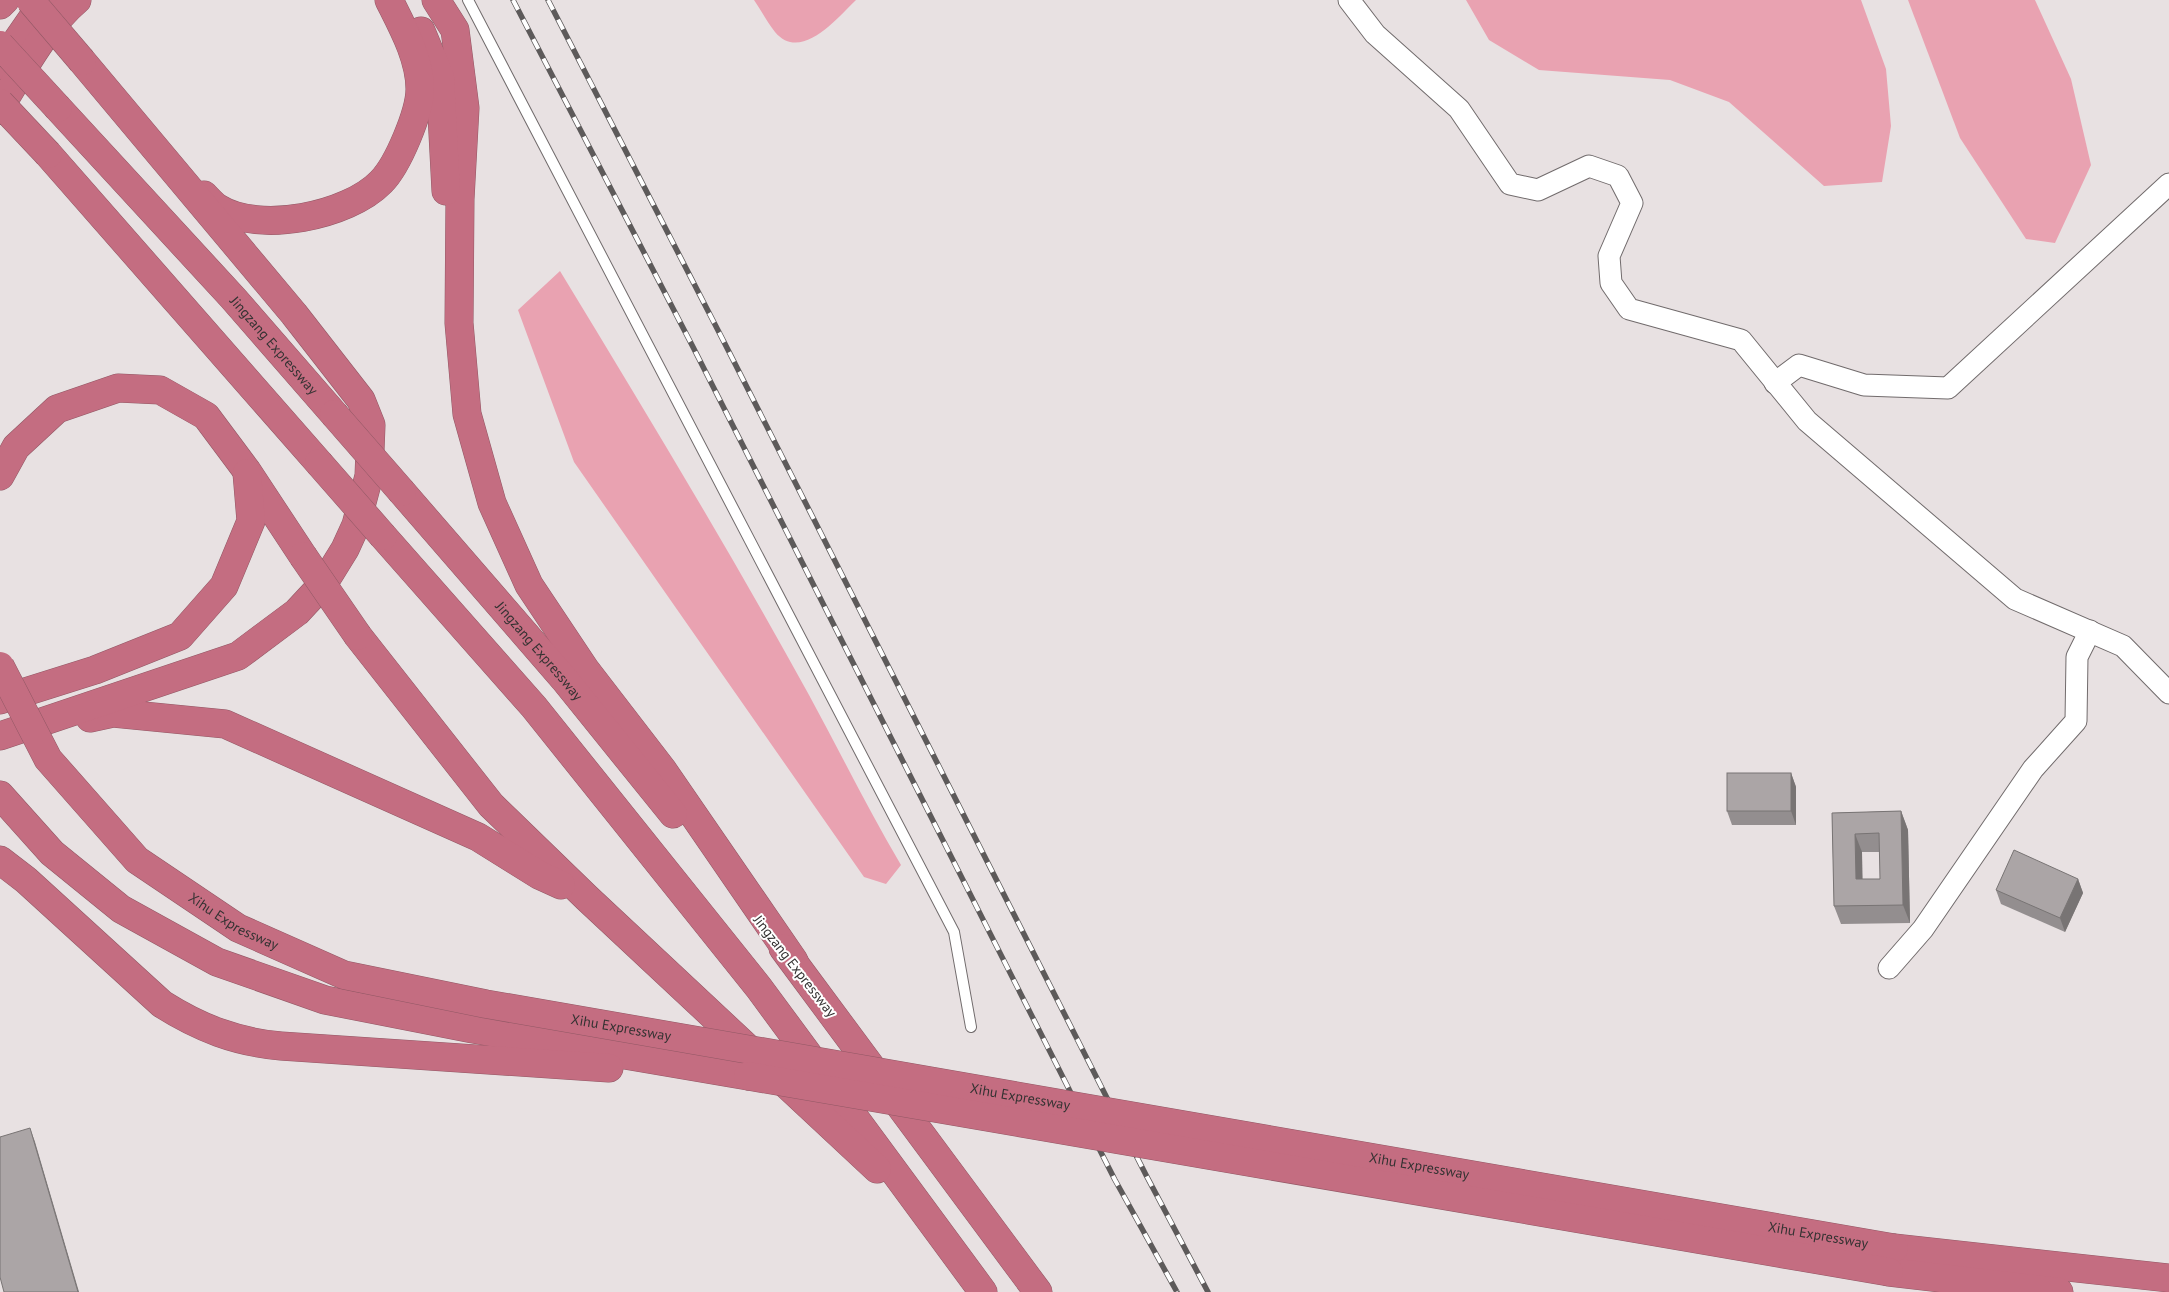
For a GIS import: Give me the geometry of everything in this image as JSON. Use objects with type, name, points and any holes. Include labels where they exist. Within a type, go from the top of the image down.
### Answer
[{"type":"highway","points":[[0,5],[4,0]]},
{"type":"highway","points":[[0,737],[238,656],[297,612],[320,588],[345,549],[364,501],[371,451],[371,425],[361,400],[294,314],[30,0]]},
{"type":"highway","points":[[0,65],[45,0]]},
{"type":"highway","points":[[77,0],[68,7],[33,54],[0,105],[48,154],[534,707],[759,988],[983,1292]]},
{"type":"highway","points":[[168,164],[218,208],[249,218],[301,219],[348,205],[382,182],[409,138],[420,89],[411,42],[389,0]]},
{"type":"highway","points":[[403,0],[413,11],[440,77],[444,179],[460,269]]},
{"type":"highway","points":[[436,0],[454,30],[464,108],[459,323],[467,414],[492,503],[529,586],[585,669],[662,769],[794,961]]},
{"type":"highway","name":"Jingzang Expressway","points":[[0,45],[233,298],[564,679],[794,961],[1038,1292]]},
{"type":"highway","points":[[0,476],[16,447],[58,409],[118,388],[160,390],[206,416],[247,471],[358,636],[491,805],[587,898],[926,1214]]},
{"type":"highway","points":[[0,700],[95,670],[180,636],[224,586],[251,521],[247,471]]},
{"type":"highway","name":"Xihu Expressway","points":[[0,666],[48,759],[137,860],[238,928],[344,975],[496,1006],[2059,1292]]},
{"type":"highway","points":[[0,737],[113,713],[225,724],[478,837],[539,875],[587,898]]},
{"type":"highway","points":[[0,794],[52,853],[121,909],[217,962],[325,1000],[473,1029],[748,1076]]},
{"type":"highway","points":[[0,860],[26,880],[162,1004],[205,1029],[242,1040],[262,1044],[389,1054],[748,1076]]},
{"type":"highway","name":"Xihu Expressway","points":[[748,1076],[1892,1260],[2169,1278]]},
{"type":"street","points":[[1349,0],[1374,34],[1459,109],[1510,184],[1538,190],[1589,166],[1618,176],[1632,203],[1609,256],[1610,274],[1611,283],[1630,309],[1741,340],[1760,360],[1775,383],[1807,421],[2015,600],[2122,646],[2169,693]]},
{"type":"street","points":[[1775,383],[1799,366],[1864,384],[1948,388],[2169,184]]},
{"type":"street","points":[[1889,968],[1923,929],[2033,769],[2076,721],[2077,657],[2090,631]]},
{"type":"lane","points":[[468,0],[954,932],[971,1028]]},
{"type":"shaded area","points":[[754,0],[856,0],[818,34],[796,43],[785,40],[775,32]]},
{"type":"shaded area","points":[[1466,0],[1861,0],[1886,69],[1891,126],[1882,182],[1824,186],[1729,102],[1670,80],[1539,70],[1489,40]]},
{"type":"shaded area","points":[[1908,0],[2035,0],[2071,79],[2091,165],[2055,243],[2026,239],[1960,138]]},
{"type":"shaded area","points":[[560,271],[749,588],[901,865],[886,884],[864,877],[574,462],[518,310]]},
{"type":"building","points":[[1727,773],[1791,773],[1791,811],[1727,811]]},
{"type":"building","points":[[1901,811],[1903,905],[1834,906],[1832,813]],"holes":[[[1879,833],[1880,879],[1856,879],[1855,834]]]},
{"type":"building","points":[[2014,850],[2078,879],[2060,918],[1996,890]]},
{"type":"building","points":[[30,1128],[78,1292],[4,1292],[0,1277],[0,1137]]},
{"type":"railway","points":[[513,0],[693,347],[1115,1180],[1177,1292]]},
{"type":"railway","points":[[548,0],[723,340],[1146,1175],[1208,1292]]}]
